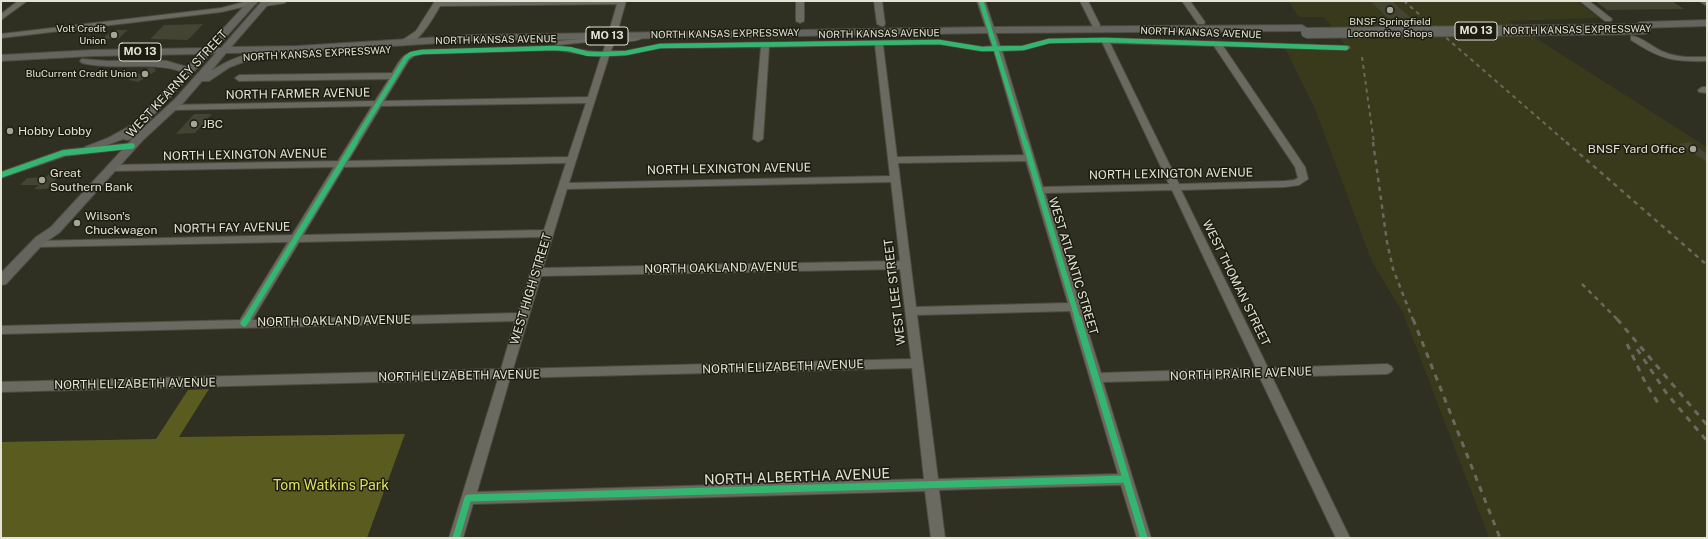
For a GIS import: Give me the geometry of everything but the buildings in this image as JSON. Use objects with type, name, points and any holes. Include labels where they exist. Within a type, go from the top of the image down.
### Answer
[{"type":"main road","points":[[1703,1],[1707,3]]},
{"type":"main road","name":"WEST KEARNEY STREET","points":[[38,242],[42,232],[254,2]]},
{"type":"main road","name":"WEST KEARNEY STREET","points":[[1,281],[38,242],[55,230],[132,146],[166,111],[176,104],[266,3]]},
{"type":"main road","name":"NORTH KANSAS EXPRESSWAY","points":[[1643,27],[1707,23]]},
{"type":"main road","name":"NORTH KANSAS EXPRESSWAY","points":[[56,56],[85,61],[290,57],[470,44],[558,43],[662,35],[1304,31],[1643,27],[1707,28]]},
{"type":"main road","name":"NORTH KANSAS EXPRESSWAY","points":[[1,58],[92,53],[342,47],[472,38],[611,39],[992,33]]},
{"type":"main road","points":[[238,35],[239,40],[242,42],[262,47],[342,47]]},
{"type":"main road","points":[[176,104],[213,73],[227,65],[246,58]]},
{"type":"main road","points":[[85,61],[108,64],[167,64],[184,69],[186,75]]},
{"type":"main road","points":[[89,149],[112,140],[139,125]]},
{"type":"street","points":[[1,18],[23,1]]},
{"type":"street","points":[[266,3],[282,1]]},
{"type":"street","points":[[404,43],[419,33],[438,3],[622,1]]},
{"type":"street","name":"WEST HIGH STREET","points":[[456,538],[504,374],[571,160],[592,100],[622,1]]},
{"type":"street","points":[[800,1],[800,21]]},
{"type":"street","points":[[878,1],[881,24]]},
{"type":"street","name":"WEST ATLANTIC STREET","points":[[981,1],[997,49],[1144,538]]},
{"type":"street","points":[[1084,1],[1096,25]]},
{"type":"street","points":[[1186,1],[1201,22]]},
{"type":"street","points":[[1584,1],[1608,19]]},
{"type":"street","points":[[221,10],[254,2]]},
{"type":"street","points":[[1,36],[221,10],[234,10],[241,15]]},
{"type":"street","points":[[419,33],[421,37],[428,41]]},
{"type":"street","points":[[1634,38],[1666,57],[1681,60],[1707,59]]},
{"type":"street","name":"NORTH KANSAS AVENUE","points":[[396,76],[406,58],[411,54],[422,52],[473,50],[554,48],[570,49],[588,54],[606,54],[626,53],[660,46],[879,43],[947,43],[974,49],[997,49],[1023,48],[1049,41],[1105,40],[1346,48]]},
{"type":"street","name":"WEST THOMAN STREET","points":[[1105,40],[1343,538]]},
{"type":"street","name":"WEST LEE STREET","points":[[879,43],[938,538]]},
{"type":"street","name":"NORTH LEXINGTON AVENUE","points":[[1039,190],[1285,184],[1296,183],[1303,179],[1300,167],[1216,44]]},
{"type":"street","points":[[758,139],[765,45]]},
{"type":"street","points":[[239,78],[396,76]]},
{"type":"street","points":[[244,323],[396,76]]},
{"type":"street","name":"NORTH FARMER AVENUE","points":[[176,104],[592,100]]},
{"type":"street","points":[[1,175],[50,157],[89,149],[132,146]]},
{"type":"street","points":[[892,160],[1029,158]]},
{"type":"street","name":"NORTH LEXINGTON AVENUE","points":[[111,168],[571,160]]},
{"type":"street","name":"NORTH LEXINGTON AVENUE","points":[[563,186],[895,179]]},
{"type":"street","name":"NORTH FAY AVENUE","points":[[38,242],[548,233]]},
{"type":"street","name":"NORTH OAKLAND AVENUE","points":[[536,272],[906,265]]},
{"type":"street","points":[[911,311],[962,312],[1074,308]]},
{"type":"street","name":"NORTH OAKLAND AVENUE","points":[[1,330],[522,317]]},
{"type":"street","name":"NORTH ELIZABETH AVENUE","points":[[1,387],[917,363]]},
{"type":"street","name":"NORTH PRAIRIE AVENUE","points":[[1095,378],[1387,369]]},
{"type":"street","name":"NORTH ALBERTHA AVENUE","points":[[468,498],[1126,479]]},
{"type":"shaded area","points":[[1288,1],[1577,1],[1599,18],[1509,21],[1707,147],[1707,538],[1489,538],[1403,313],[1372,262],[1315,109],[1285,48],[1347,51],[1340,37],[1324,17],[1299,17]]},
{"type":"green space","name":"Tom Watkins Park","points":[[209,389],[179,437],[405,434],[367,538],[1,538],[1,442],[156,439],[188,390]]},
{"type":"railway","points":[[1404,1],[1567,143]]},
{"type":"railway","points":[[1362,57],[1374,143]]},
{"type":"railway","points":[[1373,142],[1387,242],[1393,269],[1413,320]]},
{"type":"railway","points":[[1566,142],[1707,265]]},
{"type":"railway","points":[[1582,284],[1617,319]]},
{"type":"railway","points":[[1413,319],[1500,538]]},
{"type":"railway","points":[[1617,319],[1707,425]]},
{"type":"railway","points":[[1627,344],[1645,382],[1658,403]]},
{"type":"railway","points":[[1637,349],[1667,394],[1707,441]]},
{"type":"cycle path","points":[[981,1],[997,49],[1144,538]]},
{"type":"cycle path","points":[[244,323],[406,58],[411,54],[422,52],[554,48],[570,49],[588,54],[606,54],[626,53],[660,46],[939,42],[982,49],[1023,48],[1049,41],[1105,40],[1346,48]]},
{"type":"cycle path","points":[[1,175],[63,153],[132,146]]},
{"type":"cycle path","points":[[456,538],[468,498],[1126,479]]},
{"type":"place","name":"BNSF Springfield Locomotive Shops","points":[[1390,10]]},
{"type":"place","name":"Volt Credit Union","points":[[114,35]]},
{"type":"place","name":"BluCurrent Credit Union","points":[[145,74]]},
{"type":"place","name":"JBC","points":[[194,124]]},
{"type":"place","name":"Hobby Lobby","points":[[10,131]]},
{"type":"place","name":"BNSF Yard Office","points":[[1693,149]]},
{"type":"place","name":"Great Southern Bank","points":[[42,180]]},
{"type":"place","name":"Wilson's Chuckwagon","points":[[77,223]]}]
